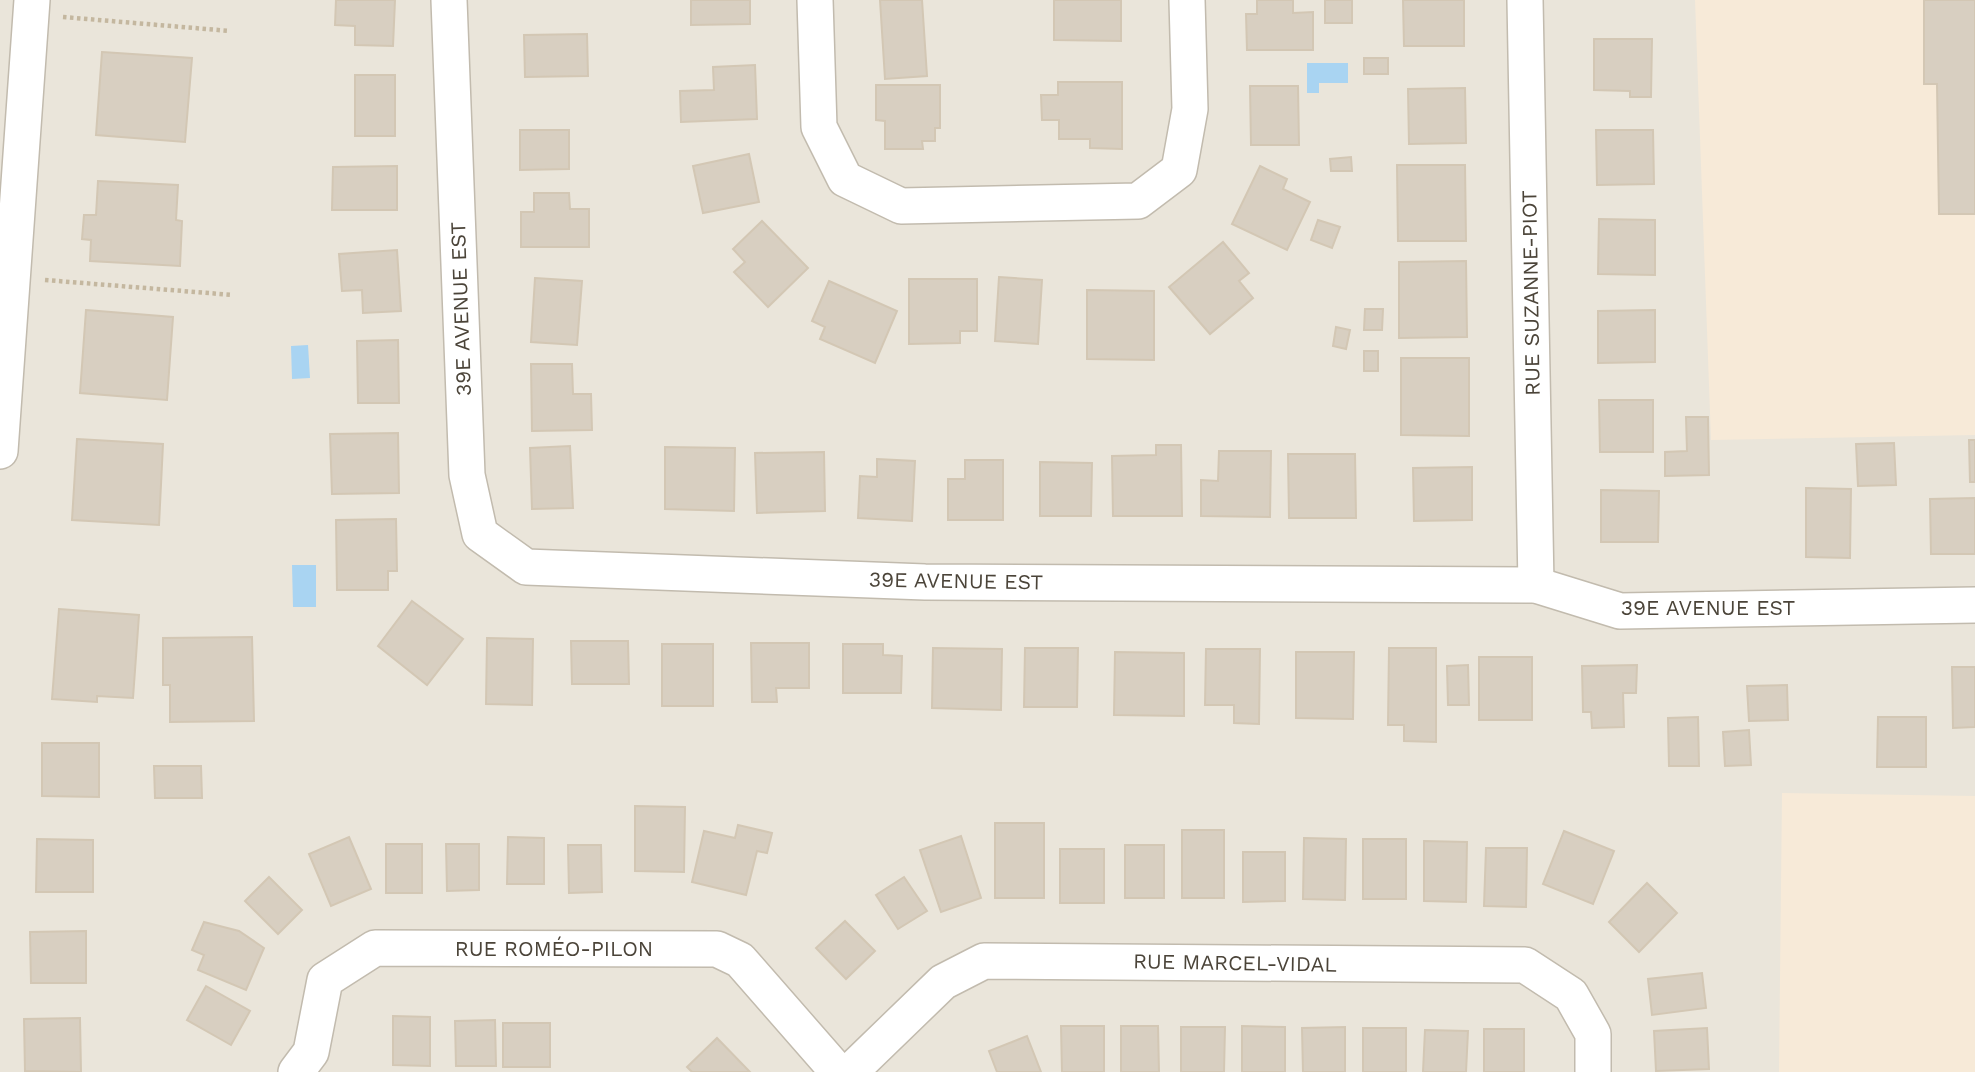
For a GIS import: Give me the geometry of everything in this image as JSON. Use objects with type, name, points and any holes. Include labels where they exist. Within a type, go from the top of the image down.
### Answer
[{"type":"street","name":"39E AVENUE EST","points":[[449,0],[467,475],[480,534],[526,568],[925,582],[1536,585],[1620,611],[1975,605]]},
{"type":"street","points":[[815,0],[819,127],[845,179],[901,206],[1138,201],[1179,170],[1190,109],[1187,0]]},
{"type":"street","name":"RUE SUZANNE-PIOT","points":[[1525,0],[1536,585]]},
{"type":"street","points":[[0,451],[32,7]]},
{"type":"street","name":"RUE ROMÉO-PILON","points":[[296,1072],[311,1052],[325,980],[375,948],[717,949],[740,960],[838,1072]]},
{"type":"street","name":"RUE MARCEL-VIDAL","points":[[850,1072],[943,982],[984,961],[1525,965],[1571,995],[1593,1034],[1592,1072]]},
{"type":"path","points":[[32,7],[230,31]]},
{"type":"path","points":[[12,278],[233,295]]},
{"type":"shaded area","points":[[0,0],[1975,0],[1975,1072],[0,1072]]},
{"type":"shaded area","points":[[1695,0],[1975,0],[1975,435],[1711,440]]},
{"type":"shaded area","points":[[1782,793],[1975,796],[1975,1072],[1779,1072]]},
{"type":"water","points":[[1307,63],[1348,63],[1348,83],[1319,83],[1319,93],[1307,93]]},
{"type":"water","points":[[308,345],[310,378],[292,379],[291,346]]},
{"type":"water","points":[[292,565],[316,565],[316,607],[293,607]]},
{"type":"building","points":[[336,0],[395,0],[393,46],[355,45],[355,26],[335,25]]},
{"type":"building","points":[[691,0],[750,0],[750,24],[691,25]]},
{"type":"building","points":[[880,0],[922,0],[927,76],[885,79]]},
{"type":"building","points":[[1054,0],[1121,0],[1121,41],[1054,40]]},
{"type":"building","points":[[1257,0],[1293,0],[1293,13],[1313,12],[1313,50],[1247,50],[1246,14],[1257,14]]},
{"type":"building","points":[[1325,0],[1352,0],[1352,23],[1325,23]]},
{"type":"building","points":[[1403,0],[1464,0],[1464,46],[1404,46]]},
{"type":"building","points":[[1924,0],[1975,0],[1975,214],[1939,214],[1937,84],[1924,84]]},
{"type":"building","points":[[587,34],[588,76],[525,77],[524,35]]},
{"type":"building","points":[[1594,39],[1652,39],[1651,97],[1630,97],[1630,91],[1594,90]]},
{"type":"building","points":[[102,52],[192,58],[185,142],[96,135]]},
{"type":"building","points":[[1364,58],[1388,58],[1388,74],[1364,74]]},
{"type":"building","points":[[755,65],[757,119],[681,122],[680,91],[714,90],[713,67]]},
{"type":"building","points":[[355,75],[395,75],[395,136],[355,136]]},
{"type":"building","points":[[1058,82],[1122,82],[1122,149],[1090,148],[1090,139],[1059,139],[1059,120],[1042,120],[1041,95],[1058,95]]},
{"type":"building","points":[[876,85],[940,85],[940,128],[935,128],[935,141],[922,141],[923,149],[885,149],[885,121],[876,120]]},
{"type":"building","points":[[1250,86],[1298,86],[1299,145],[1251,145]]},
{"type":"building","points":[[1465,88],[1466,143],[1409,144],[1408,89]]},
{"type":"building","points":[[520,130],[569,130],[569,169],[520,170]]},
{"type":"building","points":[[1596,130],[1653,130],[1654,184],[1597,185]]},
{"type":"building","points":[[749,154],[759,202],[703,213],[693,166]]},
{"type":"building","points":[[1351,157],[1352,171],[1331,171],[1330,159]]},
{"type":"building","points":[[1397,165],[1465,165],[1466,241],[1398,241]]},
{"type":"building","points":[[397,166],[397,210],[332,210],[333,167]]},
{"type":"building","points":[[1260,166],[1287,179],[1283,189],[1310,202],[1287,250],[1232,224]]},
{"type":"building","points":[[98,181],[178,185],[176,220],[182,221],[180,266],[90,261],[91,240],[82,239],[84,215],[96,215]]},
{"type":"building","points":[[534,193],[569,193],[570,209],[589,209],[589,247],[521,247],[521,212],[534,212]]},
{"type":"building","points":[[1599,219],[1655,220],[1655,275],[1598,274]]},
{"type":"building","points":[[1318,220],[1340,227],[1332,248],[1311,240]]},
{"type":"building","points":[[762,221],[808,268],[768,307],[734,272],[745,262],[733,249]]},
{"type":"building","points":[[1223,242],[1249,273],[1239,281],[1253,298],[1210,334],[1169,287]]},
{"type":"building","points":[[397,250],[401,311],[363,313],[362,290],[342,291],[339,254]]},
{"type":"building","points":[[1466,261],[1467,337],[1399,338],[1399,262]]},
{"type":"building","points":[[999,277],[1042,280],[1038,344],[995,341]]},
{"type":"building","points":[[535,278],[582,281],[577,345],[531,342]]},
{"type":"building","points":[[909,279],[977,279],[977,331],[960,331],[960,343],[909,344]]},
{"type":"building","points":[[829,281],[897,311],[875,363],[820,339],[825,327],[812,321]]},
{"type":"building","points":[[1087,290],[1154,291],[1154,360],[1087,359]]},
{"type":"building","points":[[1365,309],[1383,309],[1382,330],[1364,330]]},
{"type":"building","points":[[86,310],[173,317],[167,400],[80,393]]},
{"type":"building","points":[[1655,310],[1655,362],[1598,363],[1598,311]]},
{"type":"building","points":[[1336,327],[1350,330],[1346,349],[1333,346]]},
{"type":"building","points":[[398,340],[399,403],[358,403],[357,341]]},
{"type":"building","points":[[1364,351],[1378,351],[1378,371],[1364,371]]},
{"type":"building","points":[[1401,358],[1469,358],[1469,436],[1401,435]]},
{"type":"building","points":[[531,364],[572,364],[573,394],[591,394],[592,430],[532,431]]},
{"type":"building","points":[[1599,400],[1653,400],[1653,452],[1600,452]]},
{"type":"building","points":[[1686,417],[1708,417],[1709,475],[1665,476],[1665,452],[1687,451]]},
{"type":"building","points":[[398,433],[399,493],[332,494],[330,434]]},
{"type":"building","points":[[77,439],[163,444],[159,525],[72,520]]},
{"type":"building","points":[[1969,440],[1975,440],[1975,482],[1970,482]]},
{"type":"building","points":[[1894,443],[1896,485],[1858,486],[1856,444]]},
{"type":"building","points":[[1156,445],[1181,445],[1182,516],[1113,516],[1112,456],[1156,455]]},
{"type":"building","points":[[570,446],[573,508],[532,509],[530,448]]},
{"type":"building","points":[[665,447],[735,448],[734,511],[665,509]]},
{"type":"building","points":[[1219,451],[1271,451],[1270,517],[1201,516],[1201,480],[1218,481]]},
{"type":"building","points":[[824,452],[825,511],[757,513],[755,453]]},
{"type":"building","points":[[1288,454],[1355,454],[1356,518],[1289,518]]},
{"type":"building","points":[[877,459],[915,461],[912,521],[858,518],[860,476],[877,477]]},
{"type":"building","points":[[965,460],[1003,460],[1003,520],[948,520],[948,479],[965,479]]},
{"type":"building","points":[[1040,462],[1092,463],[1091,516],[1040,516]]},
{"type":"building","points":[[1472,467],[1472,520],[1414,521],[1413,468]]},
{"type":"building","points":[[1806,488],[1851,489],[1850,558],[1806,557]]},
{"type":"building","points":[[1601,490],[1659,491],[1658,542],[1601,542]]},
{"type":"building","points":[[1975,498],[1975,554],[1931,554],[1930,499]]},
{"type":"building","points":[[396,519],[397,571],[388,571],[388,590],[337,590],[336,520]]},
{"type":"building","points":[[412,601],[463,639],[427,685],[378,646]]},
{"type":"building","points":[[59,609],[139,615],[133,698],[97,696],[97,702],[52,699]]},
{"type":"building","points":[[252,637],[254,721],[170,722],[170,685],[163,685],[163,638]]},
{"type":"building","points":[[487,638],[533,639],[532,705],[486,704]]},
{"type":"building","points":[[571,641],[628,641],[629,684],[572,684]]},
{"type":"building","points":[[751,643],[809,643],[809,688],[776,688],[777,702],[752,702]]},
{"type":"building","points":[[662,644],[713,644],[713,706],[662,706]]},
{"type":"building","points":[[843,644],[883,644],[883,655],[902,656],[901,693],[843,693]]},
{"type":"building","points":[[933,648],[1002,649],[1001,710],[932,708]]},
{"type":"building","points":[[1025,648],[1078,648],[1077,707],[1024,707]]},
{"type":"building","points":[[1389,648],[1436,648],[1436,742],[1404,741],[1404,725],[1388,725]]},
{"type":"building","points":[[1206,649],[1260,649],[1259,724],[1234,723],[1234,705],[1205,705]]},
{"type":"building","points":[[1115,652],[1184,653],[1184,716],[1114,715]]},
{"type":"building","points":[[1296,652],[1354,652],[1353,719],[1296,718]]},
{"type":"building","points":[[1479,657],[1532,657],[1532,720],[1479,720]]},
{"type":"building","points":[[1468,665],[1469,705],[1448,705],[1447,666]]},
{"type":"building","points":[[1637,665],[1636,693],[1623,693],[1624,727],[1592,728],[1591,712],[1583,712],[1582,666]]},
{"type":"building","points":[[1952,667],[1975,667],[1975,727],[1953,728]]},
{"type":"building","points":[[1787,685],[1788,720],[1749,721],[1747,686]]},
{"type":"building","points":[[1698,717],[1699,766],[1669,766],[1668,718]]},
{"type":"building","points":[[1878,717],[1926,717],[1926,767],[1877,767]]},
{"type":"building","points":[[1749,730],[1751,765],[1725,766],[1723,732]]},
{"type":"building","points":[[42,743],[99,743],[99,797],[42,796]]},
{"type":"building","points":[[154,766],[201,766],[202,798],[155,798]]},
{"type":"building","points":[[635,806],[685,807],[684,872],[635,871]]},
{"type":"building","points":[[995,823],[1044,823],[1044,898],[995,898]]},
{"type":"building","points":[[738,825],[772,833],[767,853],[757,851],[746,895],[692,882],[704,831],[735,838]]},
{"type":"building","points":[[1182,830],[1224,830],[1224,898],[1182,898]]},
{"type":"building","points":[[1564,831],[1614,851],[1593,904],[1543,884]]},
{"type":"building","points":[[961,836],[981,898],[941,912],[920,850]]},
{"type":"building","points":[[349,837],[371,889],[331,906],[309,854]]},
{"type":"building","points":[[508,837],[544,838],[544,884],[507,884]]},
{"type":"building","points":[[1304,838],[1346,839],[1345,900],[1303,899]]},
{"type":"building","points":[[37,839],[93,840],[93,892],[36,892]]},
{"type":"building","points":[[1363,839],[1406,839],[1406,899],[1363,899]]},
{"type":"building","points":[[1424,841],[1467,842],[1466,902],[1424,901]]},
{"type":"building","points":[[386,844],[422,844],[422,893],[386,893]]},
{"type":"building","points":[[446,844],[479,844],[479,890],[447,891]]},
{"type":"building","points":[[568,845],[601,845],[602,892],[569,893]]},
{"type":"building","points":[[1125,845],[1164,845],[1164,898],[1125,898]]},
{"type":"building","points":[[1486,848],[1527,848],[1526,907],[1484,906]]},
{"type":"building","points":[[1060,849],[1104,849],[1104,903],[1060,903]]},
{"type":"building","points":[[1243,852],[1285,852],[1285,901],[1243,902]]},
{"type":"building","points":[[269,877],[302,910],[278,934],[245,901]]},
{"type":"building","points":[[904,877],[927,911],[898,929],[876,895]]},
{"type":"building","points":[[1647,883],[1677,913],[1639,952],[1609,922]]},
{"type":"building","points":[[845,921],[875,951],[846,979],[816,948]]},
{"type":"building","points":[[204,922],[239,931],[264,948],[246,990],[198,970],[204,955],[192,950]]},
{"type":"building","points":[[86,931],[86,983],[31,983],[30,932]]},
{"type":"building","points":[[1702,973],[1706,1008],[1652,1015],[1648,979]]},
{"type":"building","points":[[206,986],[250,1011],[231,1045],[187,1020]]},
{"type":"building","points":[[393,1016],[430,1017],[430,1066],[393,1065]]},
{"type":"building","points":[[80,1018],[81,1072],[25,1071],[24,1019]]},
{"type":"building","points":[[495,1020],[496,1066],[456,1066],[455,1021]]},
{"type":"building","points":[[503,1023],[550,1023],[550,1067],[503,1067]]},
{"type":"building","points":[[1061,1026],[1104,1026],[1104,1072],[1062,1072]]},
{"type":"building","points":[[1121,1026],[1158,1026],[1159,1072],[1121,1072]]},
{"type":"building","points":[[1242,1026],[1285,1027],[1285,1072],[1242,1072]]},
{"type":"building","points":[[1181,1027],[1225,1027],[1224,1072],[1181,1072]]},
{"type":"building","points":[[1345,1027],[1345,1072],[1303,1072],[1302,1028]]},
{"type":"building","points":[[1363,1028],[1406,1028],[1406,1072],[1363,1072]]},
{"type":"building","points":[[1707,1028],[1709,1069],[1656,1071],[1654,1031]]},
{"type":"building","points":[[1484,1029],[1524,1029],[1524,1072],[1484,1072]]},
{"type":"building","points":[[1425,1030],[1468,1031],[1466,1072],[1423,1072]]},
{"type":"building","points":[[1027,1036],[1041,1072],[997,1072],[989,1051]]},
{"type":"building","points":[[717,1038],[750,1072],[692,1072],[687,1067]]}]
